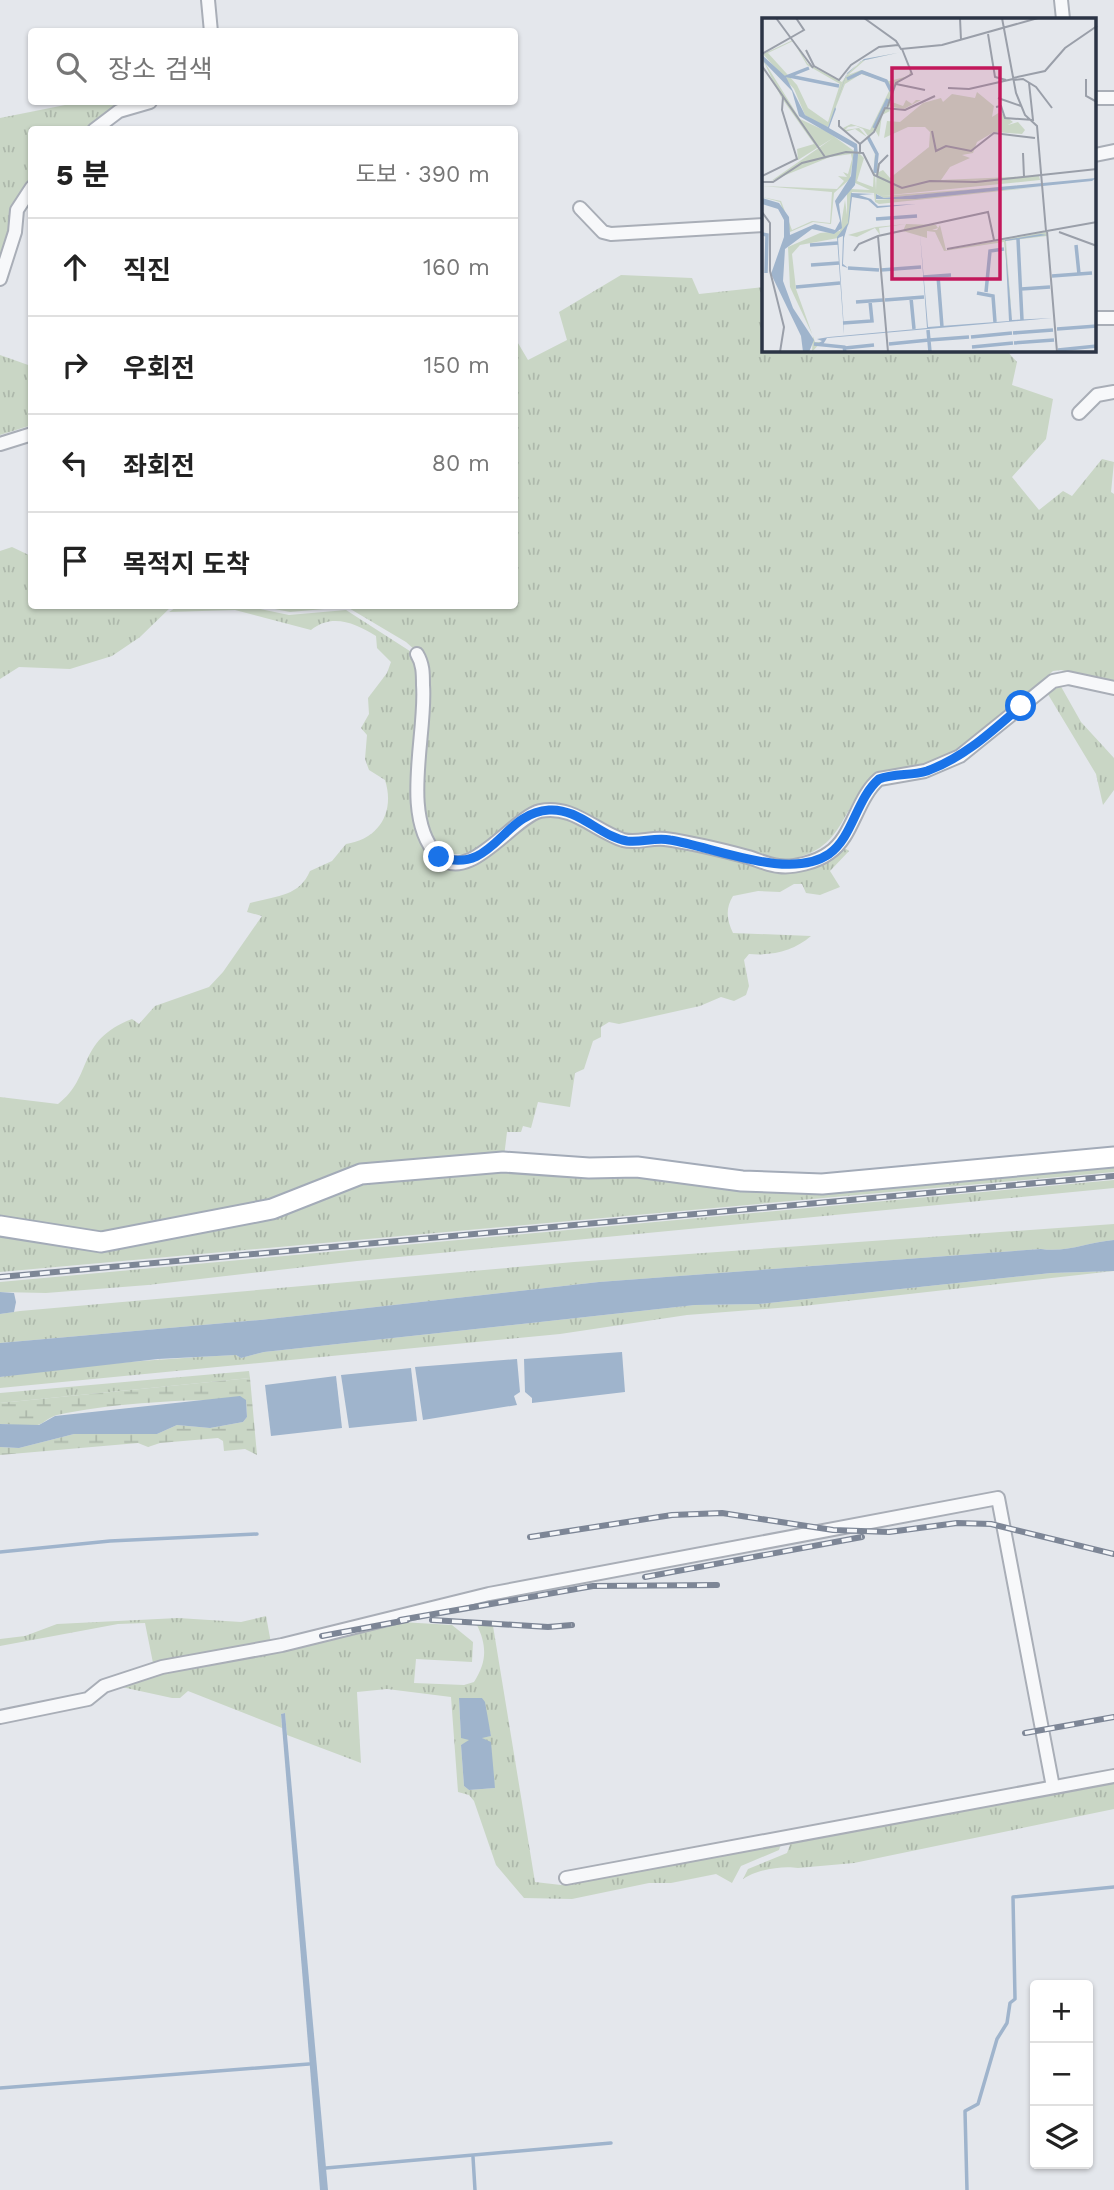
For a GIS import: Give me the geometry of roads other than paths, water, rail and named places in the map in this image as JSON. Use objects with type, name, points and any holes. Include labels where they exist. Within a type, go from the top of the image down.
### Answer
[{"type":"main road","points":[[0,1226],[101,1242],[272,1209],[361,1174],[449,1169],[503,1161],[589,1168],[637,1167],[742,1181],[822,1184],[1114,1157]]},
{"type":"street","points":[[208,0],[211,28]]},
{"type":"street","points":[[1061,0],[1063,18]]},
{"type":"street","points":[[1096,98],[1114,98]]},
{"type":"street","points":[[99,126],[119,110],[138,105]]},
{"type":"street","points":[[1096,155],[1114,151]]},
{"type":"street","points":[[0,279],[15,232],[17,210],[28,193]]},
{"type":"street","points":[[580,208],[603,232],[611,234],[762,225]]},
{"type":"street","points":[[1097,318],[1114,318]]},
{"type":"street","points":[[1079,413],[1097,395],[1114,392]]},
{"type":"street","points":[[0,444],[28,435]]},
{"type":"street","points":[[417,654],[423,668],[424,715],[416,796],[432,848],[439,857],[452,861],[482,855],[522,819],[535,813],[555,810],[585,820],[627,841],[672,840],[779,866],[806,863],[834,850],[863,798],[879,779],[925,771],[960,755],[983,740],[1041,690],[1061,678],[1114,688]]},
{"type":"street","points":[[0,1717],[88,1699],[104,1686],[162,1667],[282,1644],[489,1594],[998,1498],[1053,1787]]},
{"type":"street","points":[[566,1878],[1114,1776]]},
{"type":"water","points":[[1114,1240],[1114,1271],[1051,1273],[759,1304],[695,1305],[264,1352],[241,1358],[236,1355],[158,1359],[0,1377],[0,1343],[260,1320],[599,1282],[1041,1249],[1059,1250]]},
{"type":"water","points":[[0,1292],[14,1293],[14,1312],[0,1314]]},
{"type":"water","points":[[622,1352],[625,1392],[532,1403],[532,1398],[525,1392],[524,1359]]},
{"type":"water","points":[[517,1359],[520,1392],[514,1396],[517,1405],[423,1420],[415,1367]]},
{"type":"water","points":[[411,1368],[417,1421],[349,1428],[341,1375]]},
{"type":"water","points":[[336,1376],[342,1428],[271,1436],[265,1385]]},
{"type":"water","points":[[240,1396],[246,1400],[247,1417],[243,1422],[210,1428],[177,1425],[157,1434],[74,1434],[19,1448],[0,1447],[0,1424],[39,1425],[55,1416]]},
{"type":"water","points":[[459,1698],[482,1698],[485,1702],[491,1736],[482,1738],[491,1742],[495,1788],[469,1790],[464,1786],[461,1745],[469,1740],[461,1738]]},
{"type":"water","points":[[285,1713],[328,2190],[320,2190],[281,1714]]},
{"type":"waterway","points":[[0,1552],[110,1541],[257,1534]]},
{"type":"waterway","points":[[967,2190],[965,2111],[978,2104],[997,2039],[1007,2023],[1010,2003],[1015,1999],[1013,1897],[1114,1887]]},
{"type":"waterway","points":[[0,2088],[309,2064]]},
{"type":"waterway","points":[[326,2168],[611,2143]]},
{"type":"waterway","points":[[473,2157],[475,2190]]},
{"type":"railway","points":[[0,1277],[1114,1176]]},
{"type":"railway","points":[[530,1537],[672,1515],[722,1513],[833,1530],[889,1532],[957,1523],[991,1524],[1114,1554]]},
{"type":"railway","points":[[645,1577],[862,1537]]},
{"type":"railway","points":[[400,1620],[593,1586],[717,1585]]},
{"type":"railway","points":[[322,1636],[407,1620]]},
{"type":"railway","points":[[432,1620],[548,1627],[572,1625]]},
{"type":"railway","points":[[1025,1733],[1114,1717]]}]
